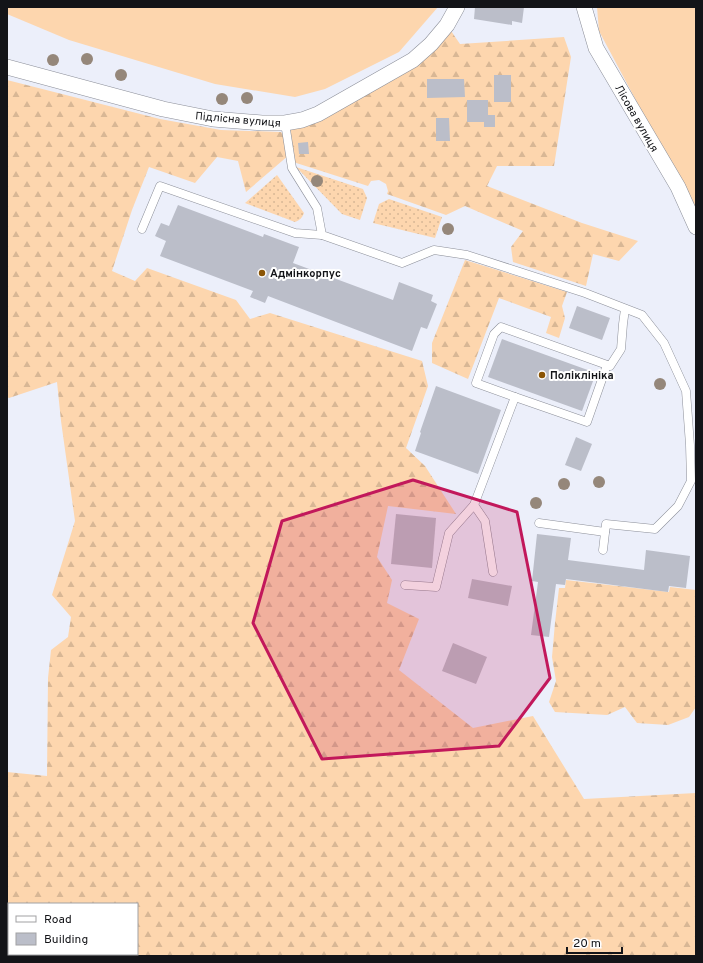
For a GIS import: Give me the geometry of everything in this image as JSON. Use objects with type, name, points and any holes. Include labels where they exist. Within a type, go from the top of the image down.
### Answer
[{"type":"street","name":"Підлісна вулиця","points":[[7,67],[163,109],[213,119],[262,123],[285,123],[302,120],[318,114],[413,60],[435,40],[447,25],[457,7]]},
{"type":"street","name":"Лісова вулиця","points":[[584,7],[596,48],[678,187],[696,227]]},
{"type":"lane","points":[[285,123],[292,168],[317,208],[322,235]]},
{"type":"lane","points":[[142,229],[160,186],[295,233],[322,235],[402,263],[434,250],[467,256],[585,293],[642,315],[664,343],[686,391],[691,481],[678,506],[655,529],[606,524],[603,550]]},
{"type":"lane","points":[[607,365],[587,422],[476,383],[494,334],[501,327],[610,366],[622,349],[625,308]]},
{"type":"lane","points":[[405,585],[436,587],[448,533],[474,505],[515,397]]},
{"type":"lane","points":[[474,505],[485,521],[493,572]]},
{"type":"lane","points":[[539,523],[605,532]]},
{"type":"highlighted area","points":[[413,480],[517,512],[550,678],[499,746],[322,759],[253,623],[282,521]]},
{"type":"green space","points":[[7,7],[438,7],[399,52],[325,89],[295,97],[215,84],[69,40],[7,14]]},
{"type":"green space","points":[[597,7],[696,7],[696,213],[599,31]]},
{"type":"green space","points":[[447,25],[460,44],[564,37],[571,57],[554,166],[497,166],[487,186],[582,223],[638,241],[619,261],[593,254],[586,286],[513,262],[511,247],[523,231],[465,206],[446,215],[387,194],[388,191],[386,184],[379,180],[371,181],[368,186],[290,161],[289,155],[246,192],[238,161],[217,157],[195,183],[149,167],[132,210],[112,271],[135,281],[147,268],[236,300],[250,319],[270,313],[422,361],[428,386],[406,448],[425,466],[456,514],[388,506],[377,557],[392,580],[387,603],[419,619],[399,670],[473,728],[533,716],[584,799],[696,793],[696,956],[7,956],[7,772],[47,776],[48,678],[51,650],[68,637],[71,617],[52,595],[75,521],[57,382],[9,398],[7,397],[7,80],[160,119],[221,130],[281,132],[286,138],[289,130],[302,120],[413,60]]},
{"type":"green space","points":[[296,167],[363,189],[367,198],[360,220],[342,214]]},
{"type":"green space","points":[[277,175],[304,213],[301,219],[295,222],[245,203]]},
{"type":"green space","points":[[389,199],[442,217],[435,238],[373,223],[379,204]]},
{"type":"green space","points":[[465,260],[567,292],[562,306],[565,318],[559,338],[546,333],[551,317],[499,298],[468,379],[432,363],[432,343]]},
{"type":"green space","points":[[566,580],[669,592],[670,587],[696,590],[696,707],[689,717],[668,725],[637,723],[625,707],[607,715],[555,712],[549,702],[556,681],[552,657],[559,588],[565,588]]},
{"type":"building","points":[[475,7],[524,7],[522,23],[512,21],[512,25],[474,19]]},
{"type":"building","points":[[494,75],[511,75],[511,102],[494,102]]},
{"type":"building","points":[[427,79],[464,79],[465,97],[427,98]]},
{"type":"building","points":[[467,100],[488,100],[488,115],[495,115],[495,127],[484,127],[484,122],[467,122]]},
{"type":"building","points":[[436,118],[449,118],[450,141],[436,141]]},
{"type":"building","points":[[308,142],[309,154],[299,154],[298,143]]},
{"type":"building","name":"Адмінкорпус","points":[[178,205],[263,237],[264,234],[299,247],[293,263],[393,300],[399,282],[433,295],[431,301],[437,304],[427,329],[421,327],[412,351],[268,296],[265,303],[250,297],[253,291],[160,256],[166,241],[155,236],[161,223],[169,226]]},
{"type":"building","points":[[577,306],[610,318],[602,340],[569,328]]},
{"type":"building","name":"Поліклініка","points":[[502,339],[596,373],[582,411],[488,377]]},
{"type":"building","points":[[436,386],[501,410],[478,474],[415,451]]},
{"type":"building","points":[[576,437],[592,444],[581,471],[565,465]]},
{"type":"building","points":[[396,514],[436,518],[432,568],[391,564]]},
{"type":"building","points":[[537,534],[571,538],[568,560],[644,570],[646,550],[690,556],[686,588],[669,586],[668,592],[566,579],[565,585],[556,584],[549,637],[531,635],[538,582],[532,581]]},
{"type":"building","points":[[472,579],[512,586],[508,606],[468,598]]},
{"type":"building","points":[[453,643],[487,657],[476,684],[442,671]]},
{"type":"place","name":"Адмінкорпус","points":[[262,273]]},
{"type":"place","name":"Поліклініка","points":[[542,375]]}]
